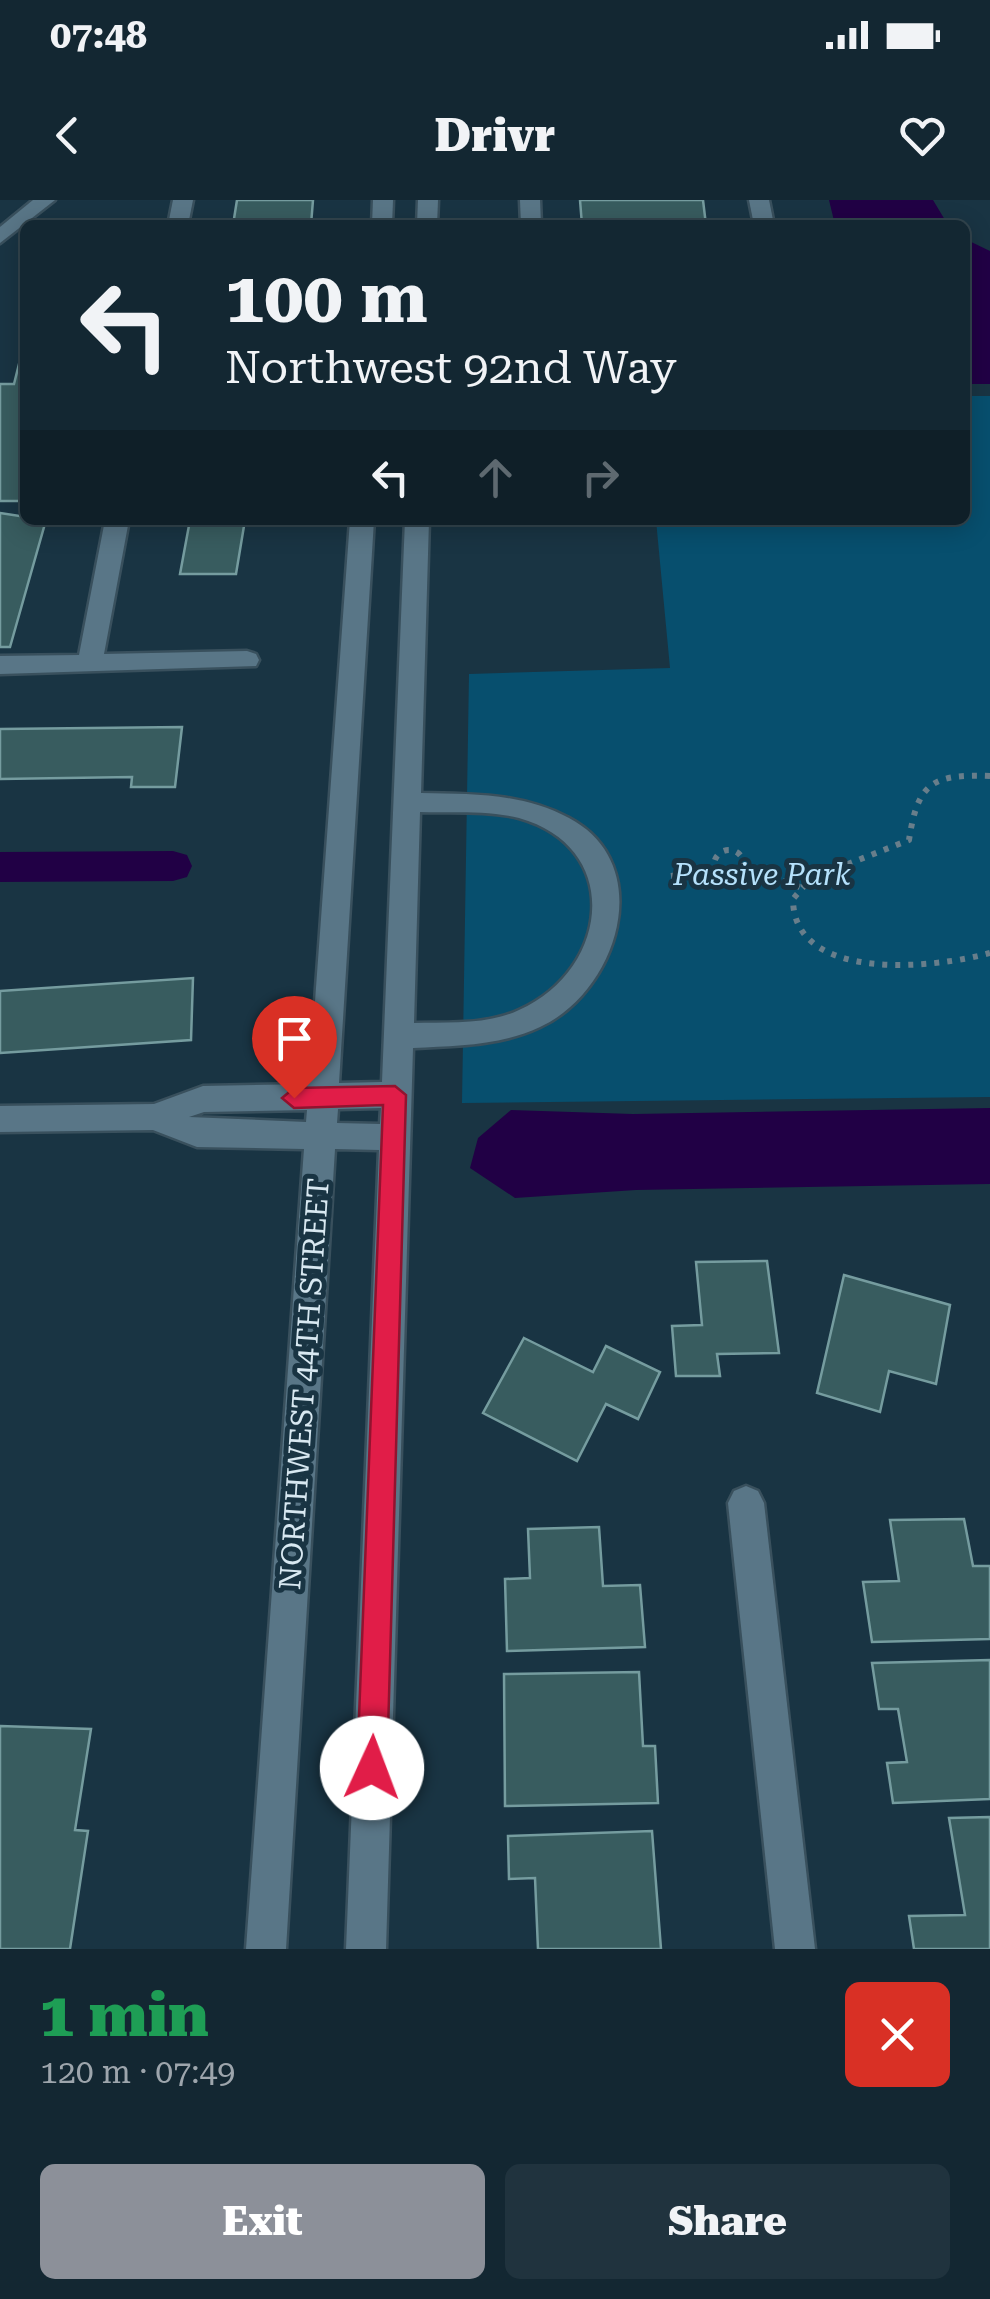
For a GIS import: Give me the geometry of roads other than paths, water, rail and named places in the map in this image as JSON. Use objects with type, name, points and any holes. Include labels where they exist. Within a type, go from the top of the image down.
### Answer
[{"type":"street","points":[[21,220],[45,200]]},
{"type":"street","points":[[0,237],[20,221]]},
{"type":"street","points":[[90,664],[116,525]]},
{"type":"street","name":"NORTHWEST 44TH STREET","points":[[266,1949],[362,525]]},
{"type":"street","points":[[366,1949],[417,525]]},
{"type":"street","points":[[0,665],[247,660]]},
{"type":"street","points":[[399,1036],[477,1030],[546,1010],[588,971],[601,950],[609,920],[596,857],[554,821],[528,810],[408,802]]},
{"type":"street","points":[[0,1119],[154,1117],[203,1100],[395,1095]]},
{"type":"street","points":[[154,1117],[197,1134],[393,1137]]},
{"type":"street","points":[[746,1503],[796,1949]]},
{"type":"waterway","points":[[0,867],[173,866]]},
{"type":"park label","name":"Passive Park","points":[[762,874]]}]
